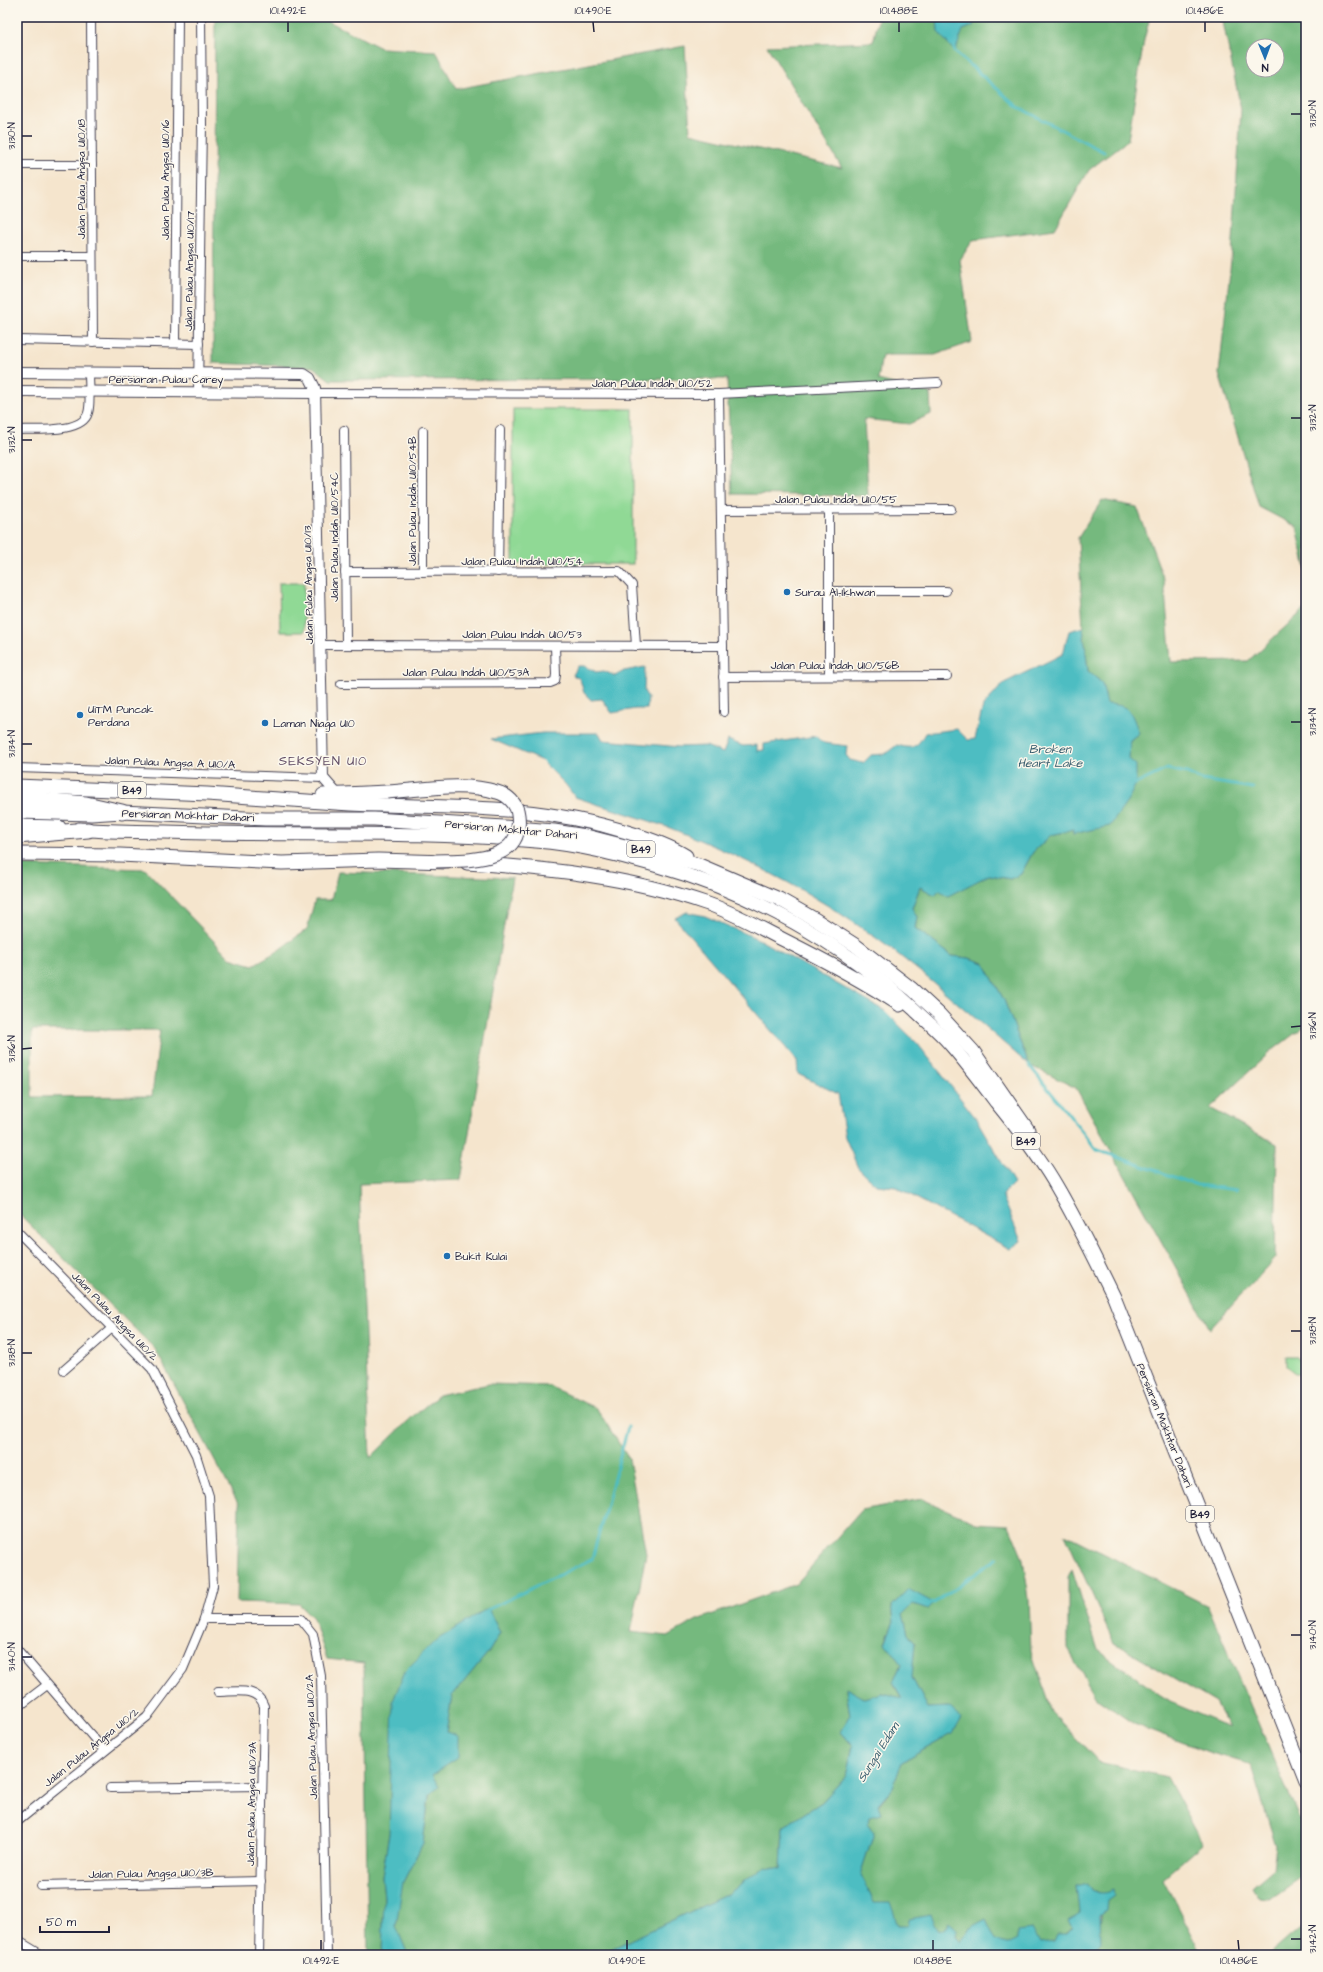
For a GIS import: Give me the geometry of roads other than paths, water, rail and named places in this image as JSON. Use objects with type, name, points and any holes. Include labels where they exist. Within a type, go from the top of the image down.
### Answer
[{"type":"highway","points":[[17,798],[86,804],[122,812]]},
{"type":"highway","points":[[17,836],[88,830]]},
{"type":"main road","name":"B49","points":[[17,786],[544,812],[578,818],[645,838],[675,849],[700,865]]},
{"type":"main road","points":[[248,797],[477,788],[498,792],[511,800],[518,808],[519,824],[516,837],[507,849],[493,856],[482,858],[436,861]]},
{"type":"main road","name":"Persiaran Mokhtar Dahari","points":[[17,812],[91,814],[122,812],[265,819],[374,819],[554,831],[636,848],[700,865],[780,900],[816,920],[887,969],[939,1014],[973,1051],[1067,1187],[1082,1216],[1091,1249]]},
{"type":"main road","name":"Persiaran Mokhtar Dahari","points":[[17,826],[88,830],[224,834],[431,834],[539,841],[604,851],[693,876],[720,886],[790,919],[850,956],[890,987],[948,1042],[1024,1138],[1056,1185],[1091,1249],[1114,1297],[1306,1781]]},
{"type":"main road","points":[[17,854],[120,855],[282,863],[378,860],[436,861],[560,871],[642,886],[705,903],[743,918],[882,993],[927,1022]]},
{"type":"street","name":"Jalan Pulau Angsa U10/18","points":[[91,17],[93,342]]},
{"type":"street","name":"Jalan Pulau Angsa U10/16","points":[[175,343],[178,17]]},
{"type":"street","name":"Jalan Pulau Angsa U10/17","points":[[17,340],[199,344],[201,17]]},
{"type":"street","points":[[17,165],[92,165]]},
{"type":"street","points":[[17,256],[92,256]]},
{"type":"street","points":[[198,391],[199,344]]},
{"type":"street","name":"Persiaran Pulau Carey","points":[[17,372],[304,374]]},
{"type":"street","points":[[17,430],[60,429],[79,425],[88,414],[89,373]]},
{"type":"street","name":"Jalan Pulau Angsa U10/13","points":[[304,374],[310,378],[315,388],[323,778]]},
{"type":"street","points":[[719,394],[938,384]]},
{"type":"street","name":"Persiaran Pulau Carey","points":[[17,391],[198,391],[315,393]]},
{"type":"street","name":"Jalan Pulau Indah U10/52","points":[[315,393],[719,394],[724,712]]},
{"type":"street","name":"Jalan Pulau Indah U10/54C","points":[[344,430],[346,644]]},
{"type":"street","points":[[498,572],[500,430]]},
{"type":"street","name":"Jalan Pulau Indah U10/54B","points":[[423,431],[423,572]]},
{"type":"street","name":"Jalan Pulau Indah U10/55","points":[[721,510],[951,509]]},
{"type":"street","points":[[829,510],[829,676]]},
{"type":"street","name":"Jalan Pulau Indah U10/54","points":[[345,572],[619,571],[632,585],[636,646]]},
{"type":"street","points":[[829,591],[946,591]]},
{"type":"street","name":"Jalan Pulau Indah U10/53","points":[[321,645],[723,646]]},
{"type":"street","name":"Jalan Pulau Indah U10/53A","points":[[341,684],[550,683],[556,676],[555,646]]},
{"type":"street","name":"Jalan Pulau Indah U10/56B","points":[[723,677],[947,676]]},
{"type":"street","name":"Jalan Pulau Angsa A U10/A","points":[[17,768],[323,778]]},
{"type":"street","points":[[323,778],[337,794]]},
{"type":"street","name":"Jalan Pulau Angsa U10/2","points":[[17,1231],[152,1369],[196,1455],[208,1496],[214,1586],[204,1619],[183,1669],[147,1716],[17,1822]]},
{"type":"street","points":[[64,1370],[112,1328]]},
{"type":"street","name":"Jalan Pulau Angsa U10/2A","points":[[204,1619],[301,1619],[313,1634],[321,1676],[327,1955]]},
{"type":"street","points":[[17,1649],[104,1750]]},
{"type":"street","points":[[17,1708],[47,1685]]},
{"type":"street","name":"Jalan Pulau Angsa U10/3A","points":[[218,1692],[254,1692],[261,1697],[264,1706],[259,1955]]},
{"type":"street","points":[[110,1788],[262,1786]]},
{"type":"street","name":"Jalan Pulau Angsa U10/3B","points":[[41,1886],[261,1881]]},
{"type":"street","points":[[17,1940],[42,1955]]},
{"type":"water","points":[[937,17],[974,17],[973,26],[963,30],[955,52],[938,32]]},
{"type":"water","name":"Broken Heart Lake","points":[[1083,627],[1088,671],[1102,683],[1107,704],[1126,708],[1132,715],[1139,733],[1130,740],[1129,759],[1136,765],[1136,784],[1127,802],[1110,826],[1073,834],[1073,830],[1051,835],[1033,852],[1021,874],[1010,879],[989,875],[948,896],[939,890],[935,895],[920,887],[912,908],[917,917],[915,928],[952,956],[969,958],[984,963],[1004,1000],[1029,1065],[899,955],[832,908],[787,882],[718,848],[670,828],[575,797],[566,785],[542,761],[491,739],[543,733],[599,733],[603,740],[680,747],[706,746],[723,753],[728,740],[743,746],[757,745],[757,751],[764,750],[764,744],[816,736],[824,743],[847,746],[846,755],[850,760],[863,763],[871,755],[885,754],[897,745],[907,747],[914,746],[920,741],[925,733],[957,729],[968,740],[975,739],[983,706],[1004,683],[1063,654],[1069,631]]},
{"type":"water","points":[[578,666],[585,666],[596,672],[604,671],[615,676],[624,671],[645,667],[644,691],[648,698],[647,709],[635,709],[612,713],[602,699],[591,700],[584,693],[580,679],[573,675]]},
{"type":"water","points":[[687,912],[705,916],[758,939],[885,1011],[917,1043],[975,1117],[1014,1183],[1002,1195],[1021,1241],[1010,1249],[896,1187],[876,1185],[858,1168],[845,1137],[838,1094],[798,1074],[797,1061],[675,918]]},
{"type":"water","points":[[908,1589],[934,1603],[928,1609],[913,1604],[903,1614],[908,1634],[915,1642],[912,1678],[928,1708],[949,1707],[961,1718],[952,1734],[902,1762],[893,1787],[878,1804],[881,1814],[869,1817],[868,1824],[874,1832],[860,1875],[874,1902],[890,1902],[898,1925],[908,1925],[909,1919],[931,1915],[938,1929],[944,1930],[949,1922],[957,1929],[956,1936],[961,1942],[969,1928],[986,1919],[996,1940],[1009,1944],[1017,1940],[1017,1931],[1032,1929],[1040,1943],[1054,1941],[1057,1934],[1067,1934],[1073,1928],[1069,1920],[1080,1913],[1077,1886],[1087,1883],[1091,1890],[1100,1893],[1114,1890],[1115,1896],[1108,1901],[1107,1910],[1100,1915],[1101,1942],[1092,1952],[1093,1955],[592,1955],[609,1950],[728,1894],[764,1867],[781,1869],[783,1827],[822,1802],[846,1776],[853,1746],[841,1732],[850,1716],[846,1688],[864,1698],[882,1693],[902,1698],[893,1683],[901,1664],[885,1643],[894,1621],[892,1606]]},
{"type":"water","points":[[488,1608],[500,1633],[490,1650],[452,1696],[446,1732],[458,1736],[458,1758],[432,1775],[439,1787],[429,1795],[423,1843],[403,1882],[396,1926],[408,1955],[382,1955],[384,1897],[382,1877],[389,1834],[393,1701],[405,1671],[435,1641]]},
{"type":"waterway","points":[[954,49],[955,52],[1018,107],[1104,152]]},
{"type":"waterway","points":[[1136,784],[1167,769],[1187,773],[1202,780],[1253,788]]},
{"type":"waterway","points":[[1029,1065],[1097,1150],[1197,1185],[1237,1190]]},
{"type":"waterway","points":[[487,1610],[592,1559],[628,1427]]},
{"type":"waterway","name":"Sungai Edam","points":[[932,1602],[934,1603],[998,1558]]},
{"type":"place","name":"Surau Al-Ikhwan","points":[[787,592]]},
{"type":"place","name":"UiTM Puncak Perdana","points":[[80,715]]},
{"type":"place","name":"Laman Niaga U10","points":[[265,723]]},
{"type":"place","name":"Bukit Kulai","points":[[447,1256]]},
{"type":"district","name":"SEKSYEN U10","points":[[323,760]]}]
